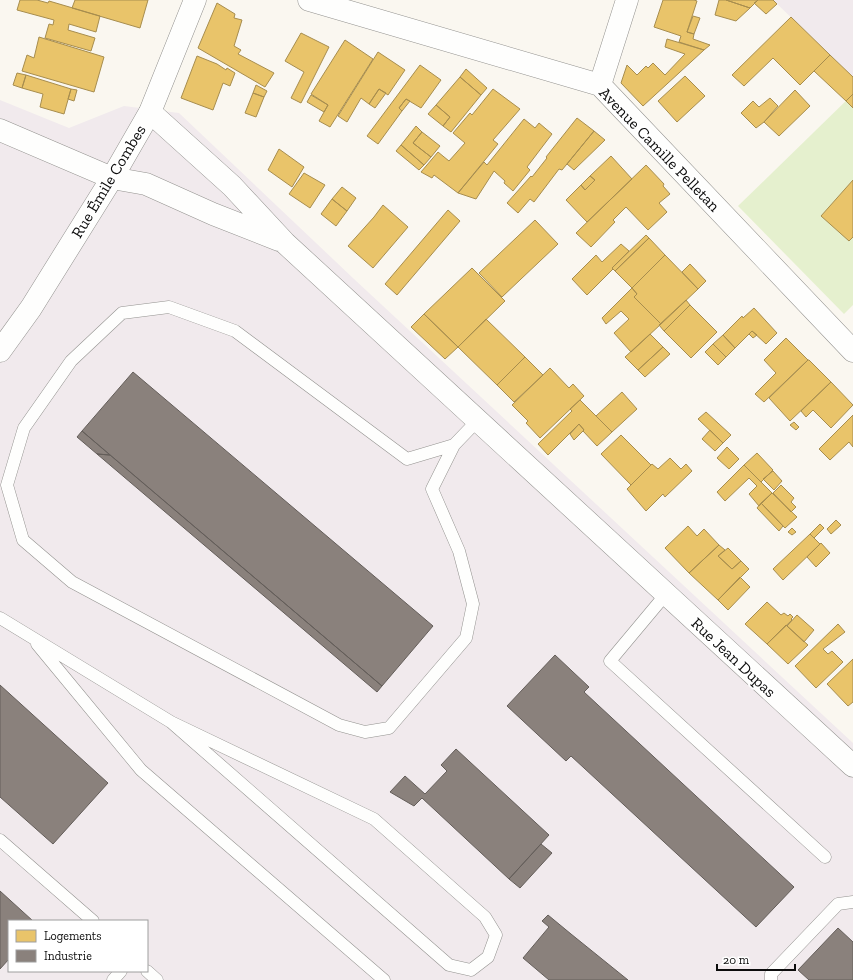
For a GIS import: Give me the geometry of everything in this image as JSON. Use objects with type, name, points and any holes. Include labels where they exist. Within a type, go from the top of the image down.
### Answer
[{"type":"street","name":"Rue Émile Combes","points":[[0,351],[31,308],[112,178],[150,112],[195,0]]},
{"type":"street","name":"Avenue Camille Pelletan","points":[[310,0],[600,84],[853,351]]},
{"type":"street","points":[[600,84],[627,0]]},
{"type":"street","name":"Rue Jean Dupas","points":[[150,112],[232,186],[285,242],[853,766]]},
{"type":"street","points":[[0,130],[112,178],[146,184],[213,214],[285,242]]},
{"type":"lane","points":[[454,445],[407,459],[235,331],[169,307],[122,313],[71,361],[24,428],[7,485],[23,540],[72,582],[339,725],[365,732],[389,728],[466,638],[473,604],[459,551],[432,489],[454,445],[478,420]]},
{"type":"lane","points":[[666,594],[610,661],[825,857]]},
{"type":"lane","points":[[0,618],[171,722],[374,819],[485,917],[496,935],[488,957],[471,970],[449,965],[171,722]]},
{"type":"lane","points":[[31,637],[141,770],[384,980]]},
{"type":"lane","points":[[0,840],[92,920]]},
{"type":"lane","points":[[771,980],[771,974],[838,904],[853,902]]},
{"type":"lane","points":[[113,980],[119,972]]},
{"type":"lane","points":[[148,972],[157,980]]},
{"type":"shaded area","points":[[773,0],[853,0],[853,77]]},
{"type":"shaded area","points":[[0,100],[69,128],[124,106],[179,113],[354,279],[853,743],[853,980],[0,980]]},
{"type":"green space","points":[[853,94],[853,305],[844,314],[738,206]]},
{"type":"building: Logements","points":[[20,0],[37,0],[48,3],[49,1],[100,16],[96,32],[69,24],[68,30],[95,38],[91,51],[45,38],[49,24],[53,25],[54,20],[17,10]]},
{"type":"building: Logements","points":[[75,0],[148,0],[140,28],[72,8]]},
{"type":"building: Logements","points":[[663,0],[697,1],[687,32],[694,34],[693,39],[710,45],[704,50],[679,42],[681,36],[654,27]]},
{"type":"building: Logements","points":[[719,0],[726,0],[750,8],[736,21],[715,15]]},
{"type":"building: Logements","points":[[726,0],[758,0],[750,8]]},
{"type":"building: Logements","points":[[758,0],[773,0],[777,4],[766,14],[754,3]]},
{"type":"building: Logements","points":[[217,3],[235,14],[234,18],[242,20],[234,46],[241,50],[238,54],[274,73],[265,87],[198,48]]},
{"type":"building: Logements","points":[[693,16],[700,18],[694,34],[687,32]]},
{"type":"building: Logements","points":[[791,17],[830,55],[800,85],[773,58],[744,86],[732,75]]},
{"type":"building: Logements","points":[[301,33],[329,47],[301,103],[291,98],[304,72],[285,61]]},
{"type":"building: Logements","points":[[39,37],[104,57],[94,92],[22,71],[27,55],[34,58]]},
{"type":"building: Logements","points":[[667,39],[704,50],[643,106],[621,83],[627,65],[637,75],[646,66],[648,68],[653,63],[665,75],[685,54],[665,47]]},
{"type":"building: Logements","points":[[345,40],[373,59],[330,127],[319,121],[328,105],[311,94]]},
{"type":"building: Logements","points":[[378,52],[405,70],[388,95],[379,89],[369,104],[361,98],[347,122],[338,116]]},
{"type":"building: Logements","points":[[830,55],[853,77],[853,94],[846,101],[814,71]]},
{"type":"building: Logements","points":[[197,56],[217,64],[226,70],[227,68],[235,73],[230,86],[223,83],[213,110],[181,98]]},
{"type":"building: Logements","points":[[420,65],[441,80],[421,108],[406,99],[399,108],[402,111],[378,144],[367,136]]},
{"type":"building: Logements","points":[[466,69],[487,88],[481,95],[460,77]]},
{"type":"building: Logements","points":[[17,73],[26,75],[22,88],[13,85]]},
{"type":"building: Logements","points":[[26,75],[71,89],[64,114],[40,107],[43,94],[22,88]]},
{"type":"building: Logements","points":[[685,76],[705,96],[677,122],[658,101]]},
{"type":"building: Logements","points":[[460,77],[481,95],[451,132],[443,126],[450,117],[436,105]]},
{"type":"building: Logements","points":[[256,85],[267,91],[264,97],[253,93]]},
{"type":"building: Logements","points":[[71,89],[77,90],[74,101],[68,99]]},
{"type":"building: Logements","points":[[379,89],[386,93],[375,108],[369,104]]},
{"type":"building: Logements","points":[[493,89],[520,109],[493,140],[498,144],[458,193],[434,175],[432,178],[421,172],[438,152],[449,161],[465,143],[453,133],[470,113],[472,115]]},
{"type":"building: Logements","points":[[795,90],[810,106],[779,136],[764,122]]},
{"type":"building: Logements","points":[[253,93],[264,97],[256,117],[245,113]]},
{"type":"building: Logements","points":[[853,94],[853,108],[846,101]]},
{"type":"building: Logements","points":[[311,95],[328,105],[324,112],[307,102]]},
{"type":"building: Logements","points":[[770,98],[778,106],[764,122],[756,128],[741,113],[753,101],[759,107]]},
{"type":"building: Logements","points":[[406,99],[410,101],[402,111],[399,108]]},
{"type":"building: Logements","points":[[436,105],[450,117],[443,126],[428,114]]},
{"type":"building: Logements","points":[[577,118],[594,131],[562,170],[559,169],[534,202],[530,199],[518,213],[507,203],[531,176],[532,177]]},
{"type":"building: Logements","points":[[524,119],[535,128],[539,123],[552,134],[527,167],[530,170],[513,191],[494,171],[476,199],[458,193],[484,162],[487,165]]},
{"type":"building: Logements","points":[[416,126],[422,132],[413,143],[431,157],[424,165],[401,145]]},
{"type":"building: Logements","points":[[594,131],[605,140],[574,170],[567,164]]},
{"type":"building: Logements","points":[[422,132],[440,146],[431,157],[413,143]]},
{"type":"building: Logements","points":[[401,145],[424,165],[419,170],[396,151]]},
{"type":"building: Logements","points":[[279,149],[304,167],[292,187],[268,170]]},
{"type":"building: Logements","points":[[611,156],[632,179],[587,222],[566,200],[581,185],[585,190],[595,180],[590,176]]},
{"type":"building: Logements","points":[[646,165],[664,184],[663,186],[670,194],[659,203],[667,212],[648,230],[626,207],[613,220],[615,222],[591,247],[576,233]]},
{"type":"building: Logements","points":[[304,173],[325,185],[310,208],[289,194]]},
{"type":"building: Logements","points":[[590,176],[595,180],[585,190],[581,185]]},
{"type":"building: Logements","points":[[853,180],[853,237],[849,241],[821,216]]},
{"type":"building: Logements","points":[[342,187],[356,198],[347,211],[332,199]]},
{"type":"building: Logements","points":[[332,199],[347,211],[336,226],[321,214]]},
{"type":"building: Logements","points":[[383,205],[408,227],[373,268],[348,246]]},
{"type":"building: Logements","points":[[448,210],[460,221],[397,295],[385,284]]},
{"type":"building: Logements","points":[[535,220],[558,244],[502,297],[479,273]]},
{"type":"building: Logements","points":[[646,235],[649,238],[615,271],[612,268]]},
{"type":"building: Logements","points":[[649,238],[665,255],[632,288],[615,271]]},
{"type":"building: Logements","points":[[621,244],[629,251],[587,295],[572,279],[596,255],[602,262]]},
{"type":"building: Logements","points":[[665,255],[698,289],[661,324],[634,297],[637,294],[632,288]]},
{"type":"building: Logements","points":[[690,264],[706,281],[698,289],[682,272]]},
{"type":"building: Logements","points":[[472,268],[505,301],[458,347],[424,314]]},
{"type":"building: Logements","points":[[632,288],[637,294],[634,297],[661,324],[631,352],[614,333],[629,319],[621,311],[606,324],[602,318]]},
{"type":"building: Logements","points":[[686,300],[690,305],[664,331],[659,325]]},
{"type":"building: Logements","points":[[690,305],[717,332],[691,358],[664,331]]},
{"type":"building: Logements","points":[[754,308],[777,333],[766,344],[752,331],[735,348],[723,335],[742,316],[743,318]]},
{"type":"building: Logements","points":[[424,314],[458,347],[445,359],[411,327]]},
{"type":"building: Logements","points":[[486,319],[525,357],[497,385],[458,347]]},
{"type":"building: Logements","points":[[752,331],[757,335],[753,338],[749,334]]},
{"type":"building: Logements","points":[[650,334],[663,347],[638,370],[625,357]]},
{"type":"building: Logements","points":[[723,335],[735,348],[726,357],[713,344]]},
{"type":"building: Logements","points":[[786,338],[808,360],[764,402],[755,394],[776,373],[764,360]]},
{"type":"building: Logements","points":[[713,344],[726,357],[718,365],[705,352]]},
{"type":"building: Logements","points":[[663,347],[670,354],[645,377],[638,370]]},
{"type":"building: Logements","points":[[525,357],[543,375],[514,402],[497,385]]},
{"type":"building: Logements","points":[[808,360],[831,382],[790,421],[769,398]]},
{"type":"building: Logements","points":[[550,368],[569,388],[573,384],[584,396],[540,438],[526,423],[528,421],[512,405]]},
{"type":"building: Logements","points":[[831,382],[853,405],[831,428],[813,410],[806,417],[801,411]]},
{"type":"building: Logements","points":[[622,392],[637,409],[612,432],[596,416]]},
{"type":"building: Logements","points":[[580,400],[612,432],[597,446],[583,431],[584,430],[579,424],[548,455],[538,444],[572,411],[570,409]]},
{"type":"building: Logements","points":[[706,412],[731,435],[723,443],[698,419]]},
{"type":"building: Logements","points":[[853,415],[853,447],[849,442],[830,460],[819,449]]},
{"type":"building: Logements","points":[[794,422],[799,427],[796,430],[790,425]]},
{"type":"building: Logements","points":[[579,424],[584,430],[574,440],[570,434]]},
{"type":"building: Logements","points":[[710,430],[723,443],[715,451],[702,439]]},
{"type":"building: Logements","points":[[621,435],[651,465],[631,485],[601,454]]},
{"type":"building: Logements","points":[[727,447],[739,459],[729,469],[717,458]]},
{"type":"building: Logements","points":[[757,453],[773,470],[761,482],[744,465]]},
{"type":"building: Logements","points":[[670,458],[681,469],[686,464],[692,471],[665,497],[663,494],[646,511],[627,489],[652,464],[658,469]]},
{"type":"building: Logements","points":[[744,465],[772,493],[759,506],[749,494],[757,486],[749,478],[725,501],[717,492]]},
{"type":"building: Logements","points":[[773,471],[782,481],[774,490],[763,479]]},
{"type":"building: Logements","points":[[781,485],[794,498],[791,502],[796,507],[791,512],[773,493]]},
{"type":"building: Logements","points":[[772,493],[797,517],[785,528],[761,503]]},
{"type":"building: Logements","points":[[761,503],[783,526],[779,531],[757,508]]},
{"type":"building: Logements","points":[[836,520],[841,525],[831,534],[827,529]]},
{"type":"building: Logements","points":[[820,524],[824,528],[814,538],[810,534]]},
{"type":"building: Logements","points":[[688,526],[697,536],[704,529],[719,545],[689,573],[665,548]]},
{"type":"building: Logements","points":[[792,528],[796,532],[792,535],[788,532]]},
{"type":"building: Logements","points":[[810,534],[820,544],[783,580],[773,569]]},
{"type":"building: Logements","points":[[821,543],[830,553],[816,567],[807,557]]},
{"type":"building: Logements","points":[[719,545],[725,550],[718,556],[732,569],[741,561],[749,569],[718,600],[689,573]]},
{"type":"building: Logements","points":[[728,548],[741,561],[732,569],[718,556]]},
{"type":"building: Logements","points":[[740,577],[750,587],[728,610],[718,600]]},
{"type":"building: Logements","points":[[767,602],[781,615],[784,613],[788,616],[790,614],[793,617],[791,619],[792,620],[767,644],[745,624]]},
{"type":"building: Logements","points":[[797,615],[814,630],[804,642],[787,626]]},
{"type":"building: Logements","points":[[838,624],[845,632],[823,649],[828,654],[832,651],[843,662],[816,688],[795,666]]},
{"type":"building: Logements","points":[[786,625],[808,645],[788,664],[767,644]]},
{"type":"building: Logements","points":[[853,659],[853,702],[848,706],[827,684]]},
{"type":"building: Industrie","points":[[133,372],[433,626],[382,686],[82,431]]},
{"type":"building: Industrie","points":[[82,431],[110,455],[97,454],[77,437]]},
{"type":"building: Industrie","points":[[97,454],[110,455],[382,686],[377,692]]},
{"type":"building: Industrie","points":[[555,655],[589,687],[584,692],[794,887],[756,927],[571,756],[566,761],[507,706]]},
{"type":"building: Industrie","points":[[0,685],[108,783],[53,844],[0,797]]},
{"type":"building: Industrie","points":[[456,749],[549,835],[509,879],[422,798],[414,806],[390,792],[405,776],[425,794],[447,771],[441,765]]},
{"type":"building: Industrie","points":[[541,844],[552,853],[520,888],[509,879]]},
{"type":"building: Industrie","points":[[0,891],[32,920],[8,920],[8,960],[0,969]]},
{"type":"building: Industrie","points":[[548,915],[628,980],[549,980],[523,958],[549,927],[542,921]]},
{"type":"building: Industrie","points":[[838,928],[853,942],[853,980],[809,980],[798,970]]}]
